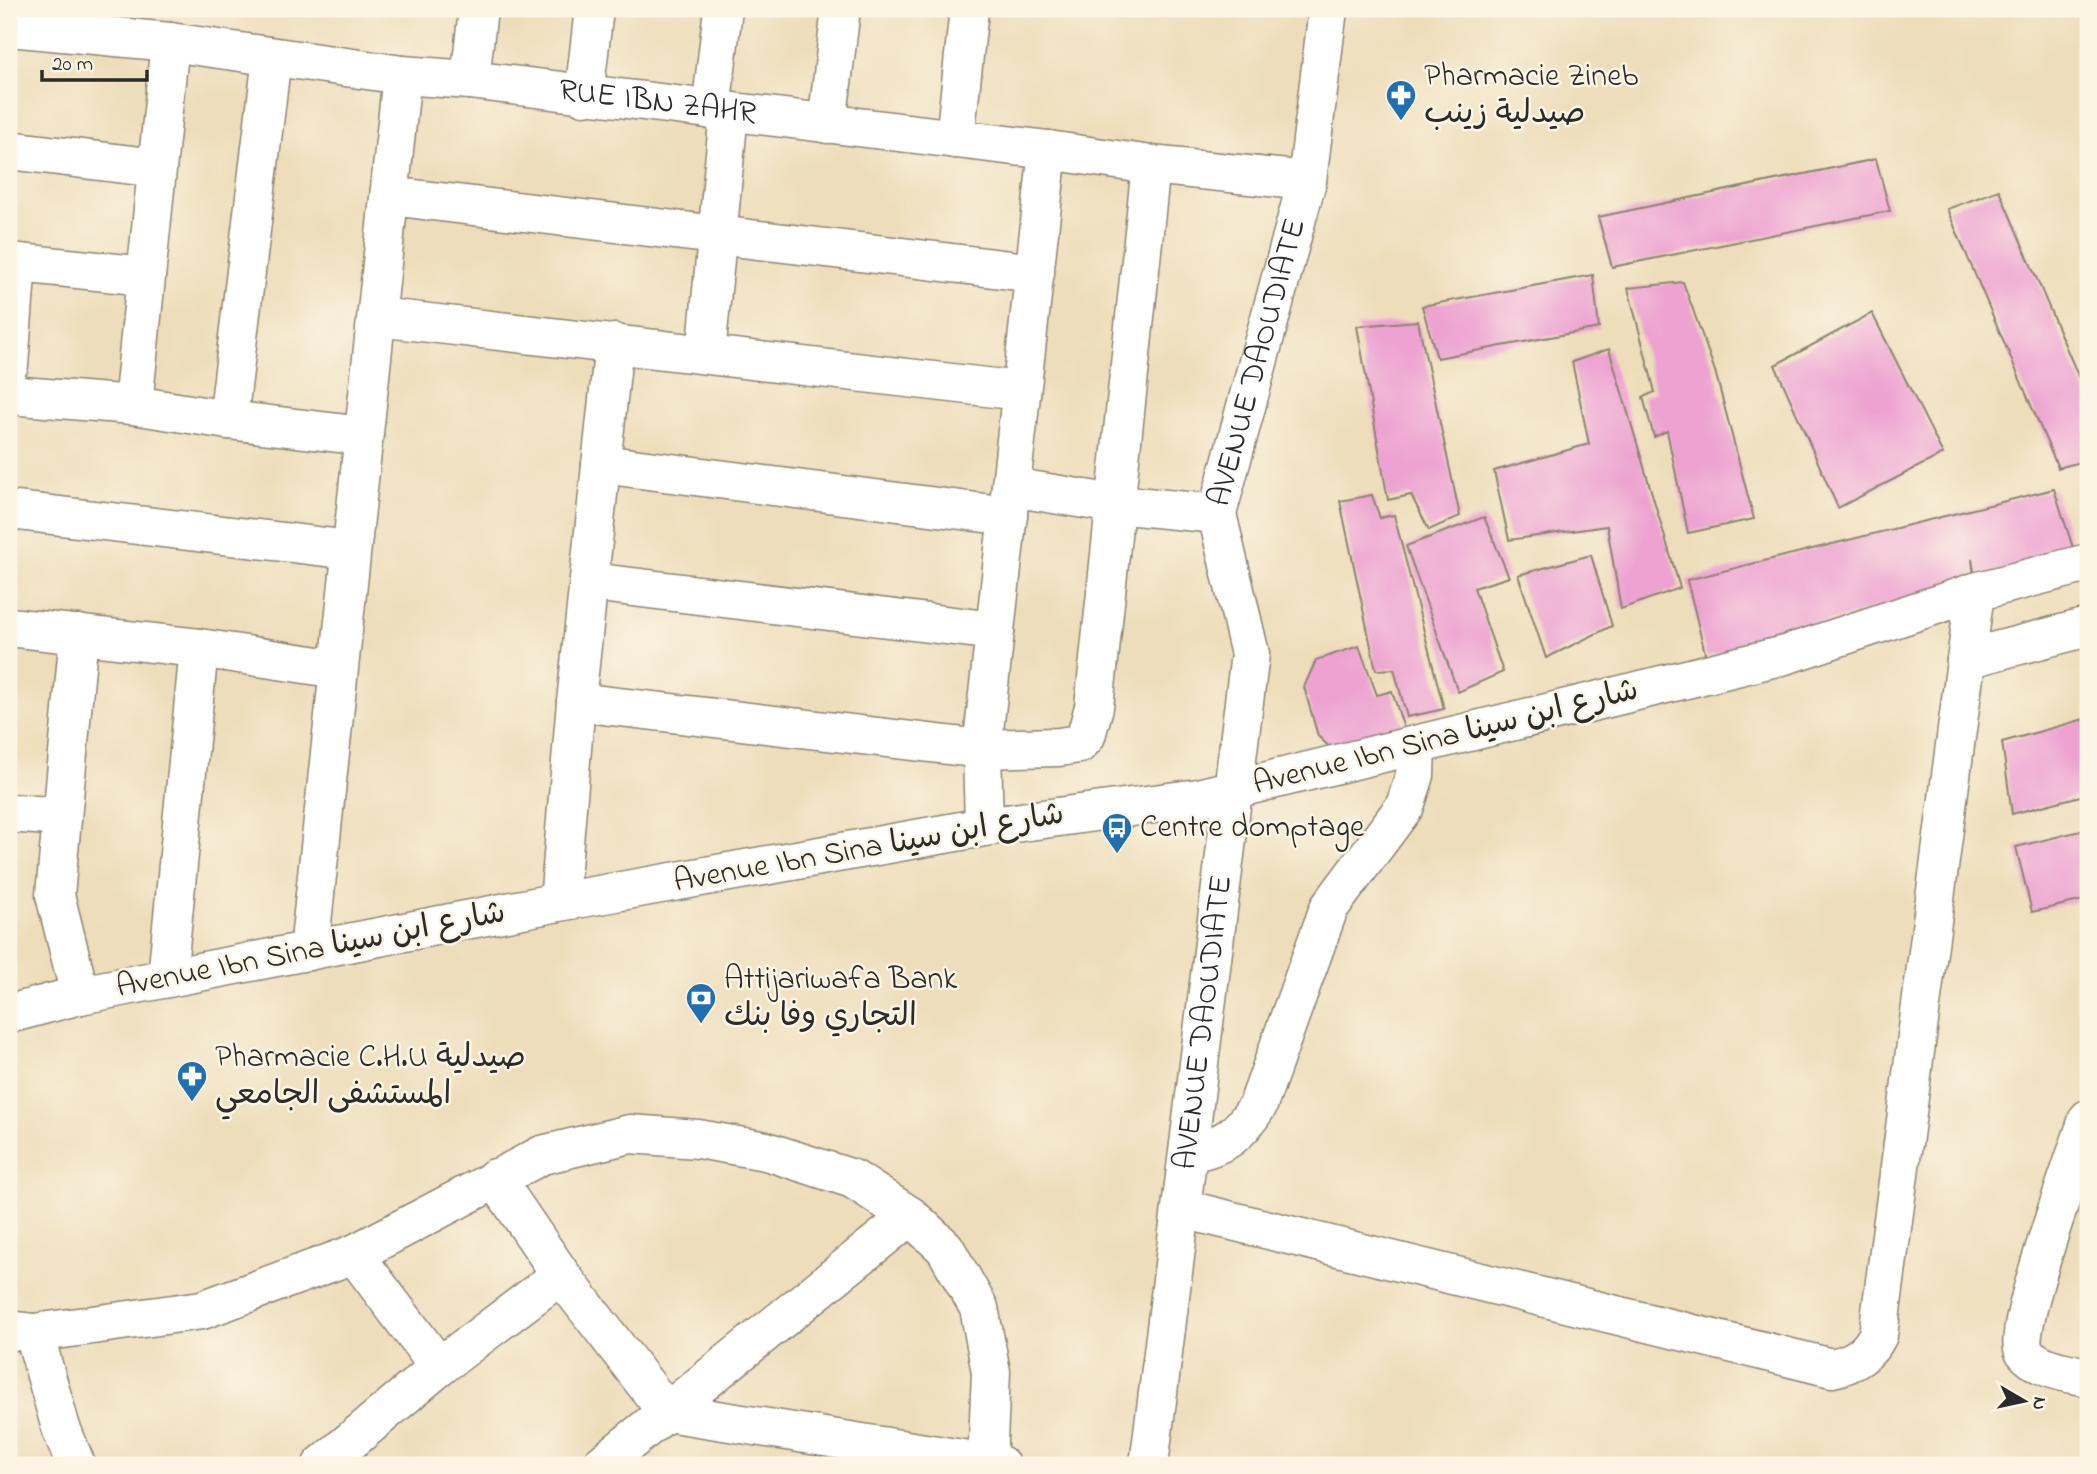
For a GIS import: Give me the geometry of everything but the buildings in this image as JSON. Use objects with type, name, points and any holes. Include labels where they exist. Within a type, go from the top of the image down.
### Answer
[{"type":"street","points":[[470,80],[478,9]]},
{"type":"street","points":[[584,96],[594,9]]},
{"type":"street","points":[[706,354],[716,234],[723,9]]},
{"type":"street","points":[[827,124],[841,9]]},
{"type":"street","points":[[955,139],[969,9]]},
{"type":"street","name":"AVENUE DAOUDIATE","points":[[1149,1465],[1183,1209],[1250,654],[1217,514],[1307,181],[1328,9]]},
{"type":"street","name":"RUE IBN ZAHR","points":[[9,27],[74,21],[170,42],[402,75],[470,80],[584,96],[1048,150],[1151,165],[1307,181]]},
{"type":"street","points":[[133,405],[170,42]]},
{"type":"street","points":[[229,420],[272,57]]},
{"type":"street","points":[[309,951],[402,75]]},
{"type":"street","points":[[9,150],[158,168]]},
{"type":"street","points":[[984,827],[982,749],[1048,150]]},
{"type":"street","points":[[576,702],[982,749],[1079,744],[1086,736],[1094,707],[1151,165]]},
{"type":"street","points":[[390,196],[1035,273]]},
{"type":"street","points":[[9,366],[13,263],[146,276]]},
{"type":"street","points":[[377,317],[1021,391]]},
{"type":"street","points":[[559,902],[576,702],[591,582],[614,343]]},
{"type":"street","points":[[9,395],[133,405],[363,436]]},
{"type":"street","points":[[601,464],[1009,502],[1115,504],[1217,514]]},
{"type":"street","points":[[9,510],[351,550]]},
{"type":"street","name":"Avenue Ibn Sina شارع ابن سينا","points":[[9,1014],[80,995],[559,902],[984,827],[1198,797],[1235,789],[1785,655],[1975,592],[2088,562]]},
{"type":"street","points":[[591,582],[995,631]]},
{"type":"street","points":[[1183,1209],[1832,1368],[1862,1356],[1871,1349],[1878,1335],[1975,592]]},
{"type":"street","points":[[1966,659],[2088,626]]},
{"type":"street","points":[[9,627],[199,648],[338,669]]},
{"type":"street","points":[[79,634],[55,895],[80,995]]},
{"type":"street","points":[[167,978],[199,648]]},
{"type":"street","points":[[1189,1153],[1211,1148],[1241,1132],[1258,1105],[1329,908],[1405,806],[1415,775],[1416,745]]},
{"type":"street","points":[[9,813],[62,817]]},
{"type":"street","points":[[2088,1119],[2029,1299],[2021,1340],[2024,1351],[2045,1366],[2088,1377]]},
{"type":"street","points":[[76,1465],[21,1331],[202,1310],[354,1254],[495,1178],[542,1155],[630,1134],[698,1139],[765,1151],[853,1179],[910,1216],[945,1248],[979,1308],[991,1372],[992,1464],[848,1454],[667,1412],[561,1275],[495,1178]]},
{"type":"street","points":[[601,1465],[910,1216]]},
{"type":"street","points":[[354,1254],[439,1367]]},
{"type":"street","points":[[322,1465],[439,1367],[561,1275]]},
{"type":"place","name":"Pharmacie Zineb صيدلية زينب","points":[[1401,122]]},
{"type":"place","name":"Centre domptage","points":[[1117,855]]},
{"type":"place","name":"Attijariwafa Bank التجاري وفا بنك","points":[[701,1025]]},
{"type":"place","name":"Pharmacie C.H.U صيدلية المستشفى الجامعي","points":[[192,1103]]}]
